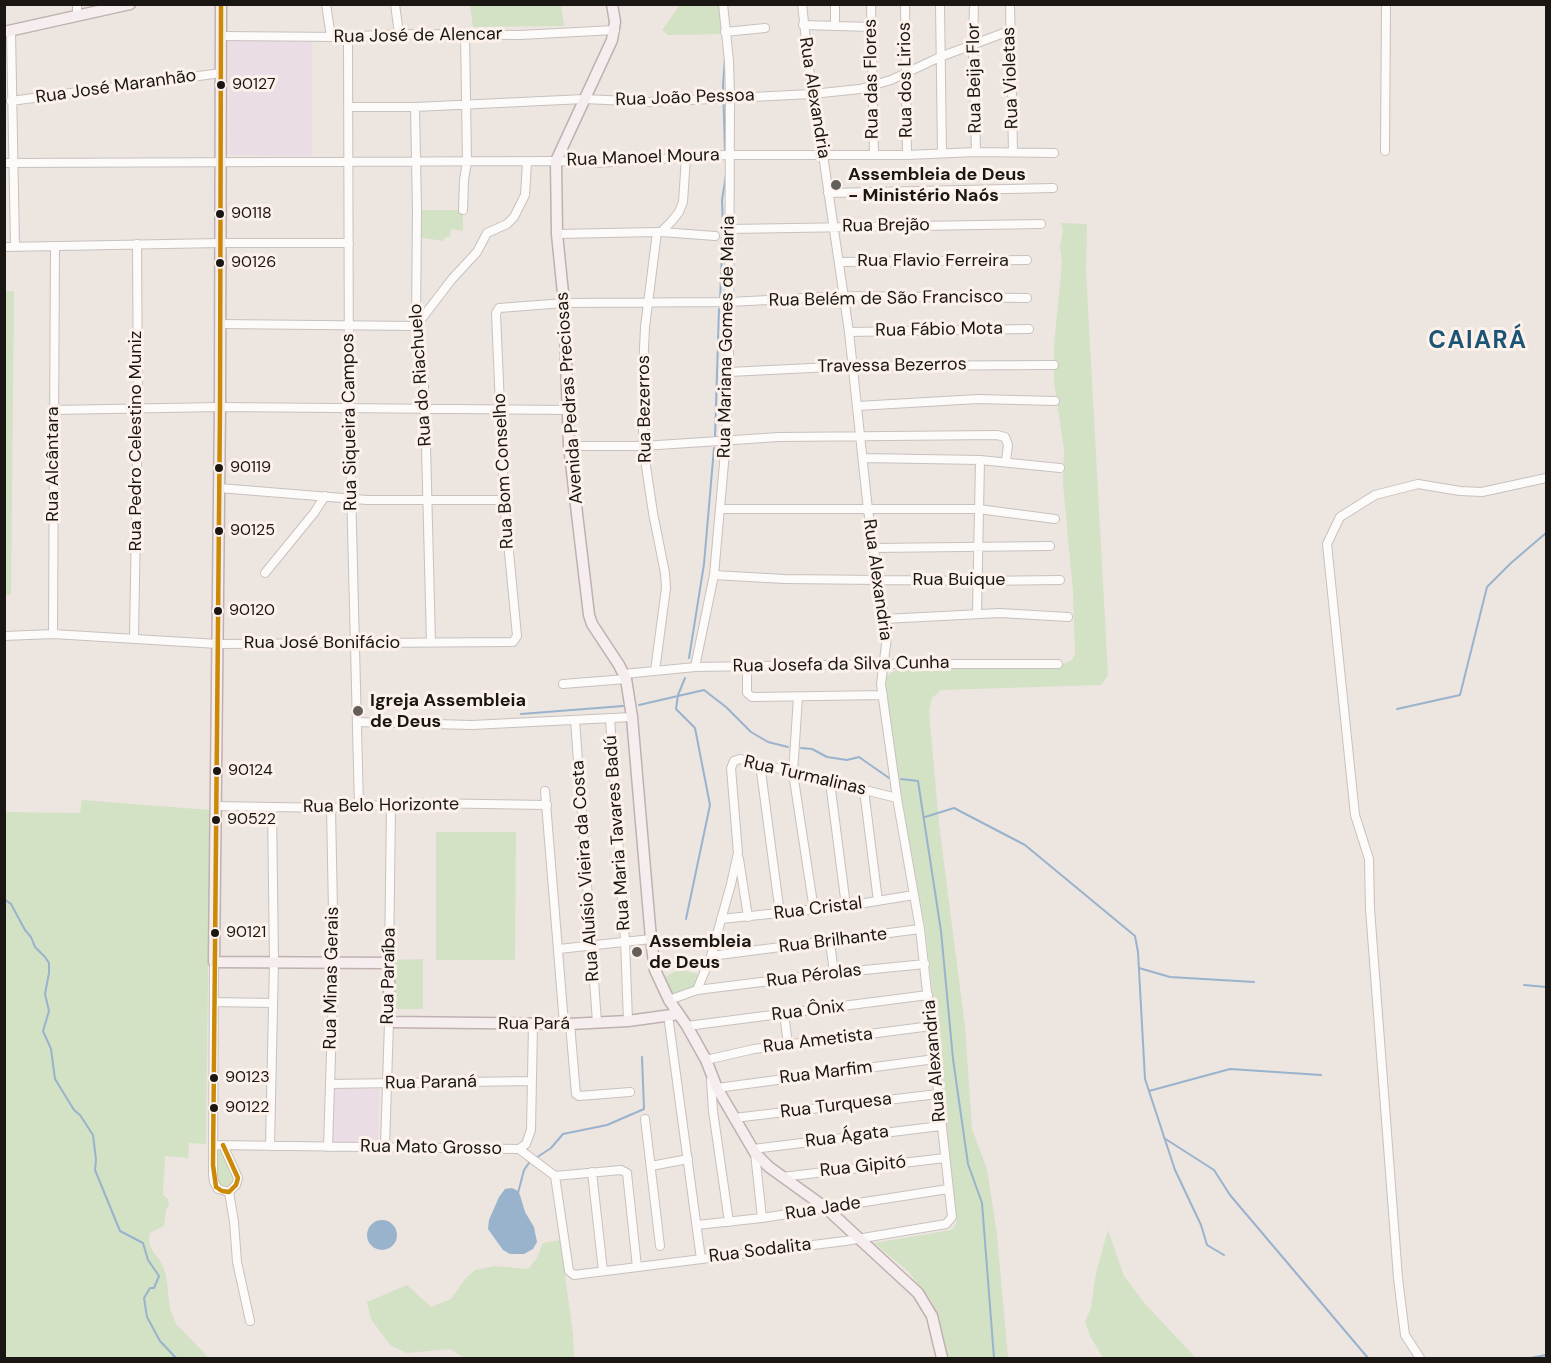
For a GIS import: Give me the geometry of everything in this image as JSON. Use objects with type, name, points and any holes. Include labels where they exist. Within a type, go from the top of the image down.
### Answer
[{"type":"main road","points":[[8,31],[77,10],[129,4]]},
{"type":"main road","points":[[220,4],[220,407],[214,962],[389,963]]},
{"type":"main road","points":[[556,160],[612,40],[615,22],[612,4]]},
{"type":"main road","name":"Avenida Pedras Preciosas","points":[[556,160],[557,234],[564,303],[569,446],[589,615],[592,624],[625,677],[632,717],[655,970],[674,1014],[687,1026],[706,1060],[717,1088],[754,1151],[782,1177],[826,1208],[908,1282],[932,1316],[942,1359]]},
{"type":"main road","name":"Rua Paraíba","points":[[389,963],[389,1022]]},
{"type":"main road","name":"Rua Pará","points":[[389,1022],[533,1025],[628,1021],[674,1014]]},
{"type":"street","points":[[326,4],[331,37]]},
{"type":"street","points":[[394,4],[399,34]]},
{"type":"street","name":"Rua Mariana Gomes de Maria","points":[[695,667],[714,575],[726,441],[729,372],[729,62],[723,4]]},
{"type":"street","name":"Rua Alexandria","points":[[802,4],[812,94],[849,332],[868,510],[884,619],[887,647],[881,684],[897,798],[925,964],[952,1217],[946,1224]]},
{"type":"street","points":[[835,4],[835,26]]},
{"type":"street","name":"Rua das Flores","points":[[871,4],[874,154]]},
{"type":"street","name":"Rua dos Lirios","points":[[905,4],[907,155]]},
{"type":"street","points":[[940,4],[942,153]]},
{"type":"street","name":"Rua Beija Flor","points":[[974,4],[976,152]]},
{"type":"street","name":"Rua Violetas","points":[[1010,4],[1013,152]]},
{"type":"street","points":[[1385,151],[1386,4]]},
{"type":"street","points":[[803,25],[871,27]]},
{"type":"street","points":[[725,32],[765,28]]},
{"type":"street","name":"Rua José de Alencar","points":[[221,36],[348,37],[615,30]]},
{"type":"street","points":[[8,31],[11,101],[8,163],[15,247]]},
{"type":"street","name":"Rua João Pessoa","points":[[349,107],[415,107],[584,99],[649,102],[812,94],[860,89],[1009,31]]},
{"type":"street","points":[[463,210],[467,161],[465,34]]},
{"type":"street","name":"Rua Siqueira Campos","points":[[348,37],[349,407],[358,807]]},
{"type":"street","name":"Rua José Maranhão","points":[[11,101],[221,73]]},
{"type":"street","name":"Rua do Riachuelo","points":[[415,107],[416,326],[423,372],[425,407],[431,643]]},
{"type":"street","name":"Rua Manoel Moura","points":[[8,163],[416,163],[556,160],[596,163],[716,155],[1054,153]]},
{"type":"street","points":[[659,232],[679,212],[683,202],[686,157]]},
{"type":"street","points":[[220,324],[416,326],[452,279],[477,252],[487,233],[507,224],[514,217],[525,195],[527,162]]},
{"type":"street","points":[[828,193],[1053,188]]},
{"type":"street","name":"Rua Brejão","points":[[730,229],[1041,224]]},
{"type":"street","points":[[557,234],[659,232],[715,236]]},
{"type":"street","name":"Rua Bezerros","points":[[656,670],[666,588],[643,446],[643,371],[648,304],[659,232]]},
{"type":"street","points":[[4,247],[349,243]]},
{"type":"street","name":"Rua Pedro Celestino Muniz","points":[[134,638],[138,409],[137,244]]},
{"type":"street","name":"Rua Alcântara","points":[[53,634],[55,246]]},
{"type":"street","name":"Rua Flavio Ferreira","points":[[839,262],[1027,260]]},
{"type":"street","name":"Rua Belém de São Francisco","points":[[501,307],[564,303],[730,302],[844,296],[1027,298]]},
{"type":"street","name":"Rua Bom Conselho","points":[[501,307],[496,313],[504,500],[517,636]]},
{"type":"street","name":"Rua Fábio Mota","points":[[849,332],[1029,329]]},
{"type":"street","name":"Travessa Bezerros","points":[[729,372],[852,366],[1054,365]]},
{"type":"street","points":[[858,406],[945,400],[1055,401]]},
{"type":"street","points":[[53,410],[220,407],[569,410]]},
{"type":"street","points":[[569,446],[643,446],[779,437],[998,435],[1005,438],[1008,445],[1006,462]]},
{"type":"street","points":[[863,458],[980,460],[1060,468]]},
{"type":"street","points":[[977,614],[980,460]]},
{"type":"street","points":[[1420,1359],[1405,1335],[1398,1278],[1371,920],[1369,859],[1355,815],[1328,544],[1340,517],[1375,495],[1418,484],[1482,492],[1546,478]]},
{"type":"street","points":[[219,488],[351,498],[504,500]]},
{"type":"street","points":[[265,573],[325,496]]},
{"type":"street","points":[[720,509],[978,509],[1055,519]]},
{"type":"street","points":[[874,548],[1050,546]]},
{"type":"street","name":"Rua Buique","points":[[714,575],[752,579],[1060,580]]},
{"type":"street","points":[[884,619],[1000,613],[1068,617]]},
{"type":"street","points":[[4,636],[53,634]]},
{"type":"street","name":"Rua José Bonifácio","points":[[53,634],[218,644],[513,642],[517,636]]},
{"type":"street","name":"Rua Josefa da Silva Cunha","points":[[563,684],[625,677],[656,670],[695,667],[884,663],[1058,664]]},
{"type":"street","points":[[747,666],[747,693],[750,697],[883,695]]},
{"type":"street","points":[[798,697],[793,773],[814,910]]},
{"type":"street","points":[[357,722],[472,725],[632,717]]},
{"type":"street","name":"Rua Maria Tavares Badú","points":[[610,718],[628,1021]]},
{"type":"street","name":"Rua Aluísio Vieira da Costa","points":[[575,720],[597,1022]]},
{"type":"street","name":"Rua Turmalinas","points":[[697,990],[711,956],[738,853],[732,764],[734,761],[740,759],[897,798]]},
{"type":"street","points":[[760,765],[780,914]]},
{"type":"street","points":[[830,782],[846,906]]},
{"type":"street","points":[[545,790],[559,949],[576,1094],[579,1096],[630,1092]]},
{"type":"street","points":[[864,790],[878,901]]},
{"type":"street","name":"Rua Belo Horizonte","points":[[216,806],[331,808],[422,803],[547,805]]},
{"type":"street","name":"Rua Paraíba","points":[[389,963],[391,806]]},
{"type":"street","points":[[270,1146],[274,961],[272,807]]},
{"type":"street","name":"Rua Minas Gerais","points":[[328,1147],[334,962],[331,808]]},
{"type":"street","points":[[738,853],[748,917]]},
{"type":"street","name":"Rua Cristal","points":[[721,919],[814,910],[915,895]]},
{"type":"street","name":"Rua Brilhante","points":[[711,956],[920,929]]},
{"type":"street","points":[[559,949],[651,939]]},
{"type":"street","points":[[830,942],[834,973]]},
{"type":"street","points":[[214,962],[218,1145],[214,1182],[218,1190],[229,1192]]},
{"type":"street","name":"Rua Pérolas","points":[[669,1000],[697,990],[925,964]]},
{"type":"street","name":"Rua Ônix","points":[[687,1026],[928,995]]},
{"type":"street","points":[[214,1002],[272,1003]]},
{"type":"street","points":[[674,1014],[688,1159],[701,1258]]},
{"type":"street","points":[[784,1014],[788,1044]]},
{"type":"street","name":"Rua Paraíba","points":[[385,1146],[389,1022]]},
{"type":"street","name":"Rua Mato Grosso","points":[[218,1145],[519,1149],[526,1144],[531,1130],[533,1025]]},
{"type":"street","name":"Rua Ametista","points":[[706,1060],[788,1044],[931,1026]]},
{"type":"street","name":"Rua Marfim","points":[[717,1088],[935,1059]]},
{"type":"street","points":[[711,1073],[713,1111],[729,1222]]},
{"type":"street","name":"Rua Paraná","points":[[330,1084],[532,1082]]},
{"type":"street","name":"Rua Turquesa","points":[[734,1118],[938,1094]]},
{"type":"street","points":[[645,1119],[660,1246]]},
{"type":"street","name":"Rua Ágata","points":[[754,1151],[941,1126]]},
{"type":"street","points":[[218,1145],[238,1178],[236,1185],[229,1192]]},
{"type":"street","points":[[519,1149],[555,1176],[621,1170],[627,1173],[636,1267]]},
{"type":"street","points":[[754,1151],[762,1218]]},
{"type":"street","name":"Rua Gipitó","points":[[782,1177],[945,1158]]},
{"type":"street","points":[[651,1166],[688,1159]]},
{"type":"street","points":[[592,1172],[603,1271]]},
{"type":"street","name":"Rua Sodalita","points":[[555,1176],[569,1271],[574,1275],[858,1238],[946,1224]]},
{"type":"street","name":"Rua Jade","points":[[696,1225],[762,1218],[948,1189]]},
{"type":"street","points":[[229,1192],[237,1262],[250,1322]]},
{"type":"shaded area","points":[[229,40],[312,41],[312,156],[231,155],[229,152]]},
{"type":"shaded area","points":[[332,1088],[379,1089],[378,1146],[330,1145]]},
{"type":"green space","points":[[470,5],[561,5],[564,26],[473,27]]},
{"type":"green space","points":[[680,5],[720,5],[724,34],[668,35],[662,30]]},
{"type":"green space","points":[[417,210],[463,210],[463,231],[451,229],[450,237],[445,237],[444,241],[416,237]]},
{"type":"green space","points":[[1061,223],[1087,224],[1086,271],[1108,675],[1101,685],[941,690],[932,698],[929,711],[939,824],[965,1027],[972,1129],[987,1169],[997,1235],[1008,1358],[948,1358],[932,1302],[908,1271],[874,1243],[951,1230],[957,1220],[926,933],[904,812],[886,688],[887,676],[898,668],[1055,668],[1072,660],[1075,654],[1073,592],[1063,484],[1064,449],[1054,382],[1054,346],[1062,263],[1060,247],[1063,229]]},
{"type":"green space","points":[[5,291],[14,291],[11,595],[5,595]]},
{"type":"green space","points":[[82,800],[210,810],[206,1144],[189,1143],[188,1158],[165,1156],[163,1195],[168,1199],[169,1205],[164,1226],[150,1233],[149,1241],[166,1275],[170,1309],[176,1324],[209,1358],[5,1358],[5,812],[80,813]]},
{"type":"green space","points":[[436,832],[516,832],[515,960],[436,960]]},
{"type":"green space","points":[[423,959],[423,1009],[392,1009],[392,960]]},
{"type":"green space","points":[[680,969],[703,976],[697,990],[669,1000],[660,980]]},
{"type":"green space","points":[[213,1145],[228,1156],[238,1178],[233,1189],[218,1189]]},
{"type":"green space","points":[[1108,1230],[1124,1276],[1146,1305],[1196,1358],[1103,1358],[1085,1322],[1091,1308],[1096,1273]]},
{"type":"green space","points":[[560,1240],[573,1334],[574,1358],[464,1358],[450,1349],[407,1353],[390,1345],[371,1319],[367,1302],[407,1285],[431,1307],[451,1299],[466,1278],[475,1270],[495,1266],[528,1269],[537,1258],[543,1243]]},
{"type":"water","points":[[512,1188],[520,1195],[525,1212],[534,1227],[537,1242],[533,1249],[524,1254],[510,1254],[503,1250],[488,1229],[489,1220],[499,1197],[505,1189]]},
{"type":"water","points":[[382,1220],[393,1224],[397,1235],[393,1246],[382,1250],[371,1246],[367,1235],[371,1224]]},
{"type":"waterway","points":[[725,58],[723,85],[725,151]]},
{"type":"waterway","points":[[720,301],[722,200],[726,175]]},
{"type":"waterway","points":[[715,437],[719,309]]},
{"type":"waterway","points":[[689,658],[704,564],[714,448]]},
{"type":"waterway","points":[[1397,709],[1460,695],[1487,587],[1546,533]]},
{"type":"waterway","points":[[685,678],[678,695],[676,709],[695,728],[710,805],[686,919]]},
{"type":"waterway","points":[[639,705],[704,690],[726,707],[751,732],[768,742],[788,747]]},
{"type":"waterway","points":[[521,714],[623,706]]},
{"type":"waterway","points":[[801,748],[812,749],[827,757],[847,760],[859,757],[889,778]]},
{"type":"waterway","points":[[901,779],[918,781],[941,931],[953,1059],[968,1164],[982,1203],[994,1358]]},
{"type":"waterway","points":[[925,817],[954,808],[1025,845],[1135,936],[1138,952],[1145,1079],[1175,1170],[1201,1225],[1207,1245],[1224,1255]]},
{"type":"waterway","points":[[4,899],[11,904],[35,947],[49,963],[45,994],[49,1011],[43,1031],[51,1049],[55,1079],[93,1135],[95,1170],[120,1231],[143,1243],[148,1260],[159,1276],[154,1288],[150,1288],[144,1298],[147,1317],[160,1341],[176,1358]]},
{"type":"waterway","points":[[1139,968],[1170,977],[1254,982]]},
{"type":"waterway","points":[[1524,985],[1546,987]]},
{"type":"waterway","points":[[536,1158],[551,1148],[563,1134],[607,1125],[644,1109],[642,1057]]},
{"type":"waterway","points":[[1149,1091],[1230,1069],[1321,1075]]},
{"type":"waterway","points":[[1164,1138],[1214,1170],[1230,1195],[1368,1358]]},
{"type":"waterway","points":[[518,1193],[524,1170],[531,1160]]},
{"type":"waterway","points":[[1531,1358],[1546,1355]]},
{"type":"transit line","points":[[221,4],[213,1165],[216,1187],[229,1192],[236,1185],[238,1178],[223,1145]]},
{"type":"place","name":"90127","points":[[221,85]]},
{"type":"place","name":"Assembleia de Deus - Ministério Naós","points":[[836,185]]},
{"type":"place","name":"90118","points":[[220,214]]},
{"type":"place","name":"90126","points":[[220,263]]},
{"type":"place","name":"90119","points":[[219,468]]},
{"type":"place","name":"90125","points":[[219,531]]},
{"type":"place","name":"90120","points":[[218,611]]},
{"type":"place","name":"Igreja Assembleia de Deus","points":[[358,711]]},
{"type":"place","name":"90124","points":[[217,771]]},
{"type":"place","name":"90522","points":[[216,820]]},
{"type":"place","name":"90121","points":[[215,933]]},
{"type":"place","name":"Assembleia de Deus","points":[[637,952]]},
{"type":"place","name":"90123","points":[[214,1078]]},
{"type":"place","name":"90122","points":[[214,1108]]},
{"type":"district","name":"CAIARÁ","points":[[1478,342]]}]
